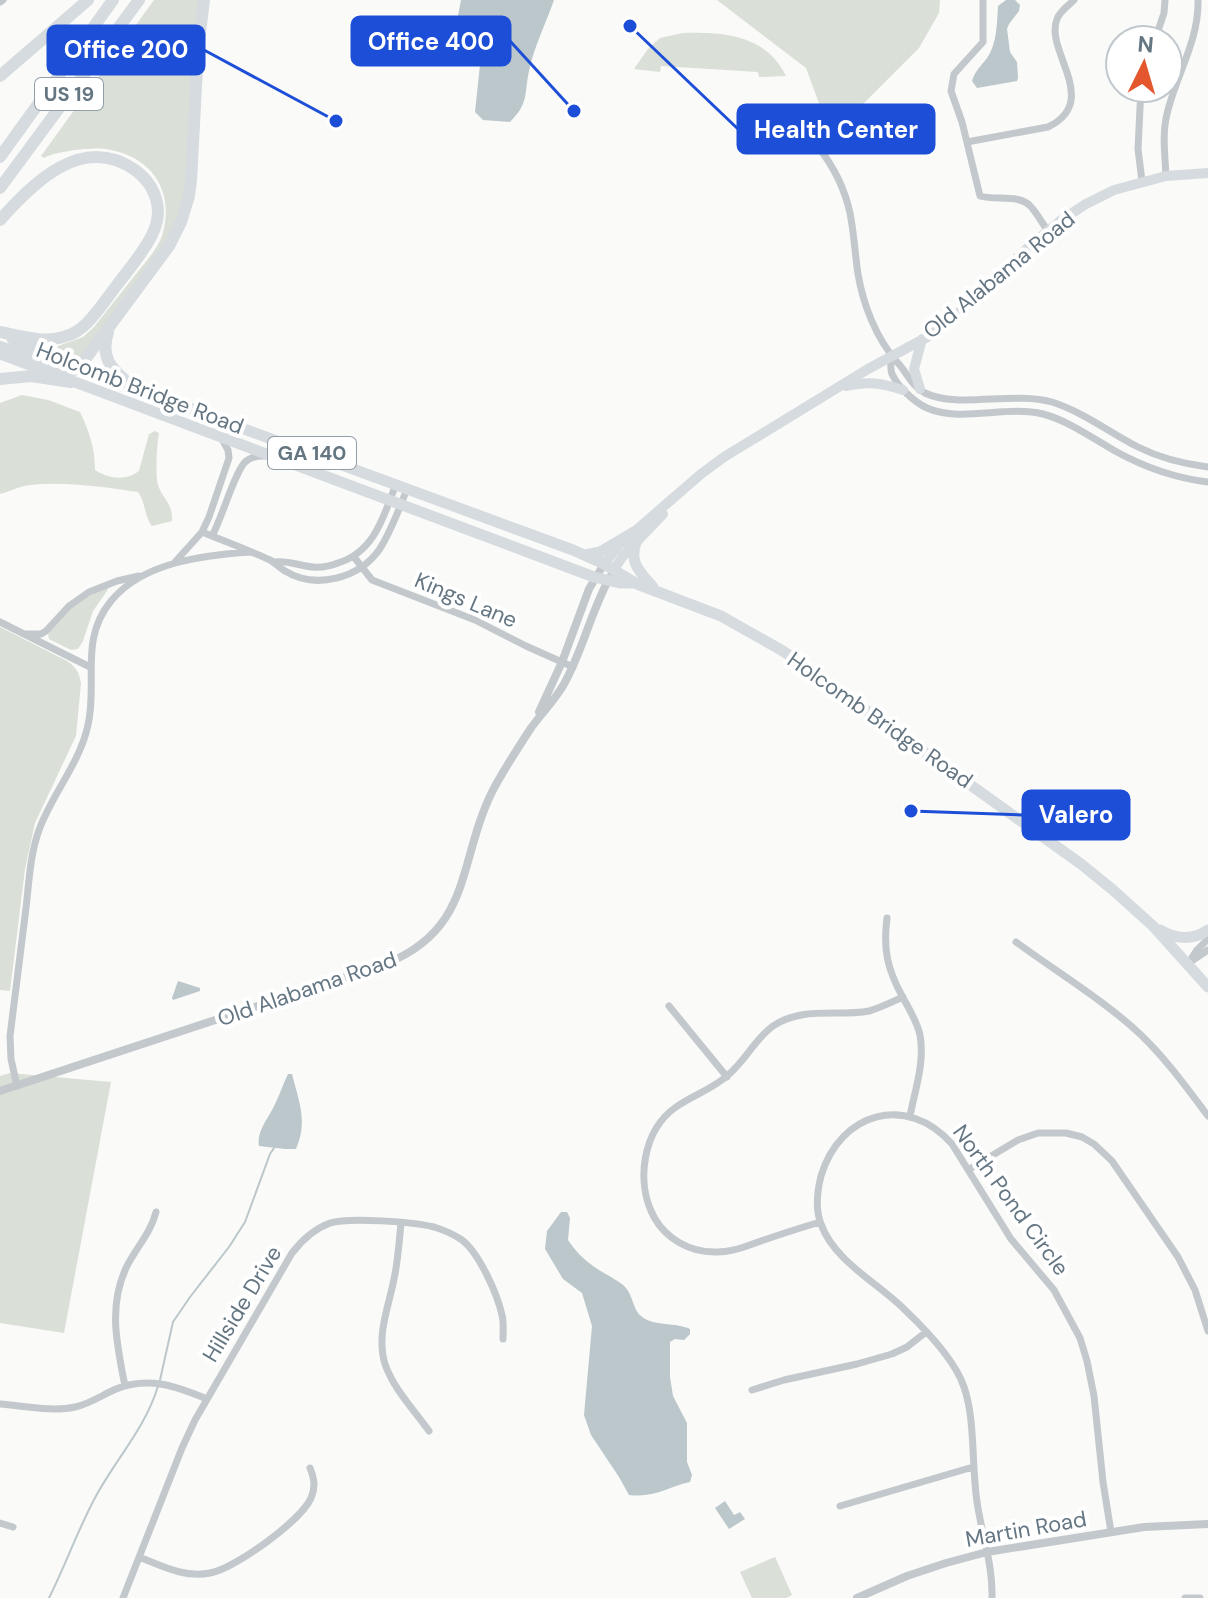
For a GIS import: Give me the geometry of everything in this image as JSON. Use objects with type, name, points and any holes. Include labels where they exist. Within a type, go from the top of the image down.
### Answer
[{"type":"highway","points":[[0,76],[88,0]]},
{"type":"highway","name":"US 19","points":[[0,157],[113,0]]},
{"type":"highway","name":"US 19","points":[[0,188],[139,0]]},
{"type":"highway","points":[[0,347],[69,371],[76,370],[169,246],[189,196],[204,0]]},
{"type":"highway","points":[[0,220],[28,189],[46,175],[73,161],[92,158],[117,161],[138,173],[154,192],[158,209],[156,225],[148,242],[99,309],[81,328],[66,337],[50,340],[0,333]]},
{"type":"highway","points":[[112,323],[106,339],[106,354],[112,367],[129,384]]},
{"type":"highway","points":[[0,379],[31,376],[71,382]]},
{"type":"main road","name":"Old Alabama Road","points":[[609,566],[636,536],[654,524],[683,489],[724,457],[952,319],[1048,231],[1094,200],[1142,181],[1208,173]]},
{"type":"main road","name":"Holcomb Bridge Road","points":[[0,333],[228,423],[584,555],[637,584]]},
{"type":"main road","points":[[920,389],[914,369],[922,339]]},
{"type":"main road","name":"Holcomb Bridge Road","points":[[0,354],[594,577],[637,584],[721,616],[795,658],[1070,856],[1153,926],[1208,987]]},
{"type":"main road","points":[[836,388],[879,382],[903,390]]},
{"type":"main road","points":[[584,555],[600,552],[636,536]]},
{"type":"main road","points":[[636,536],[634,562],[656,590]]},
{"type":"main road","points":[[1153,926],[1172,937],[1201,936],[1208,930]]},
{"type":"street","points":[[983,0],[983,42],[960,65],[951,82],[980,196],[1024,201],[1048,231]]},
{"type":"street","points":[[967,142],[1048,127],[1058,123],[1068,110],[1071,89],[1055,28],[1059,14],[1074,0]]},
{"type":"street","points":[[1160,24],[1165,0]]},
{"type":"street","points":[[1166,176],[1166,119],[1196,28],[1198,0]]},
{"type":"street","points":[[1140,104],[1138,149],[1142,181]]},
{"type":"street","points":[[819,148],[834,169],[850,210],[860,286],[874,324],[891,356],[909,380],[924,393],[953,400],[1018,397],[1048,401],[1076,412],[1166,459],[1208,467]]},
{"type":"street","points":[[891,356],[891,372],[903,390],[918,403],[942,413],[1019,411],[1054,417],[1148,468],[1208,482]]},
{"type":"street","points":[[173,564],[202,532],[228,464],[229,452],[220,438]]},
{"type":"street","points":[[212,536],[243,464],[255,456],[267,456]]},
{"type":"street","points":[[202,532],[275,562],[285,571],[314,579],[338,578],[370,561],[384,542],[402,486]]},
{"type":"street","points":[[275,562],[286,561],[313,567],[354,557],[374,536],[402,486]]},
{"type":"street","points":[[26,634],[46,631],[69,606],[89,592],[117,581],[219,554],[251,552]]},
{"type":"street","name":"Kings Lane","points":[[354,557],[372,580],[488,625],[573,667]]},
{"type":"street","name":"Old Alabama Road","points":[[533,726],[562,662],[594,577],[609,566]]},
{"type":"street","name":"Old Alabama Road","points":[[0,1091],[385,964],[414,951],[437,931],[453,906],[488,801],[501,776],[573,667],[607,581],[609,566]]},
{"type":"street","points":[[17,1086],[10,1036],[33,855],[42,822],[85,735],[91,704],[92,642],[99,619],[119,592],[149,573]]},
{"type":"street","points":[[0,622],[90,667]]},
{"type":"street","points":[[887,918],[884,940],[889,969],[916,1023],[921,1047],[910,1116],[890,1114],[871,1118],[854,1126],[840,1139],[820,1181],[817,1203],[825,1235],[837,1253],[908,1312],[950,1360],[965,1388],[977,1507],[992,1580],[992,1598]]},
{"type":"street","points":[[1188,964],[1208,939]]},
{"type":"street","points":[[1016,942],[1143,1037],[1208,1116]]},
{"type":"street","points":[[1188,964],[1208,950]]},
{"type":"street","points":[[820,1222],[735,1249],[714,1252],[697,1250],[666,1233],[655,1220],[643,1182],[647,1151],[662,1120],[673,1109],[727,1077],[764,1034],[784,1020],[807,1014],[868,1011],[903,997]]},
{"type":"street","points":[[669,1006],[727,1077]]},
{"type":"street","name":"North Pond Circle","points":[[910,1116],[928,1122],[952,1144],[1011,1239],[1054,1290],[1080,1338],[1094,1396],[1111,1532]]},
{"type":"street","points":[[968,1170],[1018,1140],[1038,1133],[1066,1133],[1094,1144],[1112,1161],[1178,1257],[1195,1290],[1208,1330]]},
{"type":"street","points":[[125,1386],[115,1336],[116,1300],[126,1269],[151,1227],[156,1212]]},
{"type":"street","name":"Hillside Drive","points":[[123,1598],[182,1448],[207,1399],[292,1253],[305,1238],[322,1226],[342,1221],[432,1226],[464,1241],[484,1267],[503,1316],[503,1339]]},
{"type":"street","points":[[401,1224],[395,1276],[382,1329],[382,1349],[392,1379],[429,1431]]},
{"type":"street","points":[[752,1390],[892,1354],[926,1332]]},
{"type":"street","points":[[0,1404],[65,1409],[142,1382],[162,1383],[207,1399]]},
{"type":"street","points":[[840,1506],[973,1467]]},
{"type":"street","points":[[139,1557],[172,1571],[189,1574],[211,1573],[231,1566],[304,1510],[314,1488],[310,1468]]},
{"type":"street","points":[[0,1523],[13,1527]]},
{"type":"street","name":"Martin Road","points":[[857,1598],[907,1576],[987,1552],[1111,1532],[1208,1524]]},
{"type":"street","points":[[1185,1598],[1200,1598]]},
{"type":"shaded area","points":[[154,0],[201,0],[187,188],[170,236],[81,357],[57,348],[83,337],[94,327],[152,254],[163,232],[165,203],[162,190],[148,169],[125,154],[92,148],[44,158],[41,156]]},
{"type":"shaded area","points":[[461,0],[554,0],[531,62],[523,104],[510,122],[483,120],[475,112],[479,49],[457,21]]},
{"type":"shaded area","points":[[717,0],[940,0],[939,13],[919,48],[831,136],[806,68]]},
{"type":"shaded area","points":[[1006,0],[1015,0],[1020,5],[1007,29],[1010,52],[1017,62],[1018,78],[1017,81],[977,88],[972,81],[993,46],[998,6]]},
{"type":"shaded area","points":[[683,33],[728,35],[755,44],[778,62],[786,76],[759,77],[758,72],[661,66],[660,72],[634,69],[660,38]]},
{"type":"shaded area","points":[[22,395],[48,400],[80,412],[91,440],[95,470],[106,475],[117,478],[139,471],[149,434],[159,433],[157,480],[171,510],[172,521],[152,526],[138,492],[51,484],[24,486],[0,494],[0,403]]},
{"type":"shaded area","points":[[107,587],[93,611],[78,649],[71,650],[49,639],[48,634],[53,626],[66,612]]},
{"type":"shaded area","points":[[0,627],[73,665],[81,683],[76,736],[35,823],[25,869],[10,991],[0,990]]},
{"type":"shaded area","points":[[178,981],[200,988],[200,991],[173,1000]]},
{"type":"shaded area","points":[[10,1073],[111,1082],[64,1333],[0,1323],[0,1076]]},
{"type":"shaded area","points":[[288,1074],[292,1074],[301,1112],[300,1139],[296,1149],[259,1146],[261,1130]]},
{"type":"shaded area","points":[[561,1212],[567,1212],[570,1218],[568,1240],[572,1246],[593,1266],[624,1286],[641,1316],[652,1322],[690,1329],[684,1340],[670,1342],[670,1377],[673,1396],[687,1423],[690,1482],[654,1494],[629,1495],[591,1435],[584,1415],[592,1326],[582,1293],[563,1279],[545,1249],[547,1231]]},
{"type":"shaded area","points":[[725,1501],[734,1515],[740,1512],[745,1519],[729,1529],[715,1508]]},
{"type":"shaded area","points":[[775,1557],[792,1595],[786,1598],[752,1598],[740,1572]]},
{"type":"waterway","points":[[160,1380],[173,1322],[245,1222],[274,1148]]},
{"type":"waterway","points":[[49,1598],[90,1508],[138,1429],[158,1386]]},
{"type":"place","name":"Health Center","points":[[630,26]]},
{"type":"place","name":"Office 400","points":[[574,111]]},
{"type":"place","name":"Office 200","points":[[336,121]]},
{"type":"place","name":"Valero","points":[[911,811]]}]
